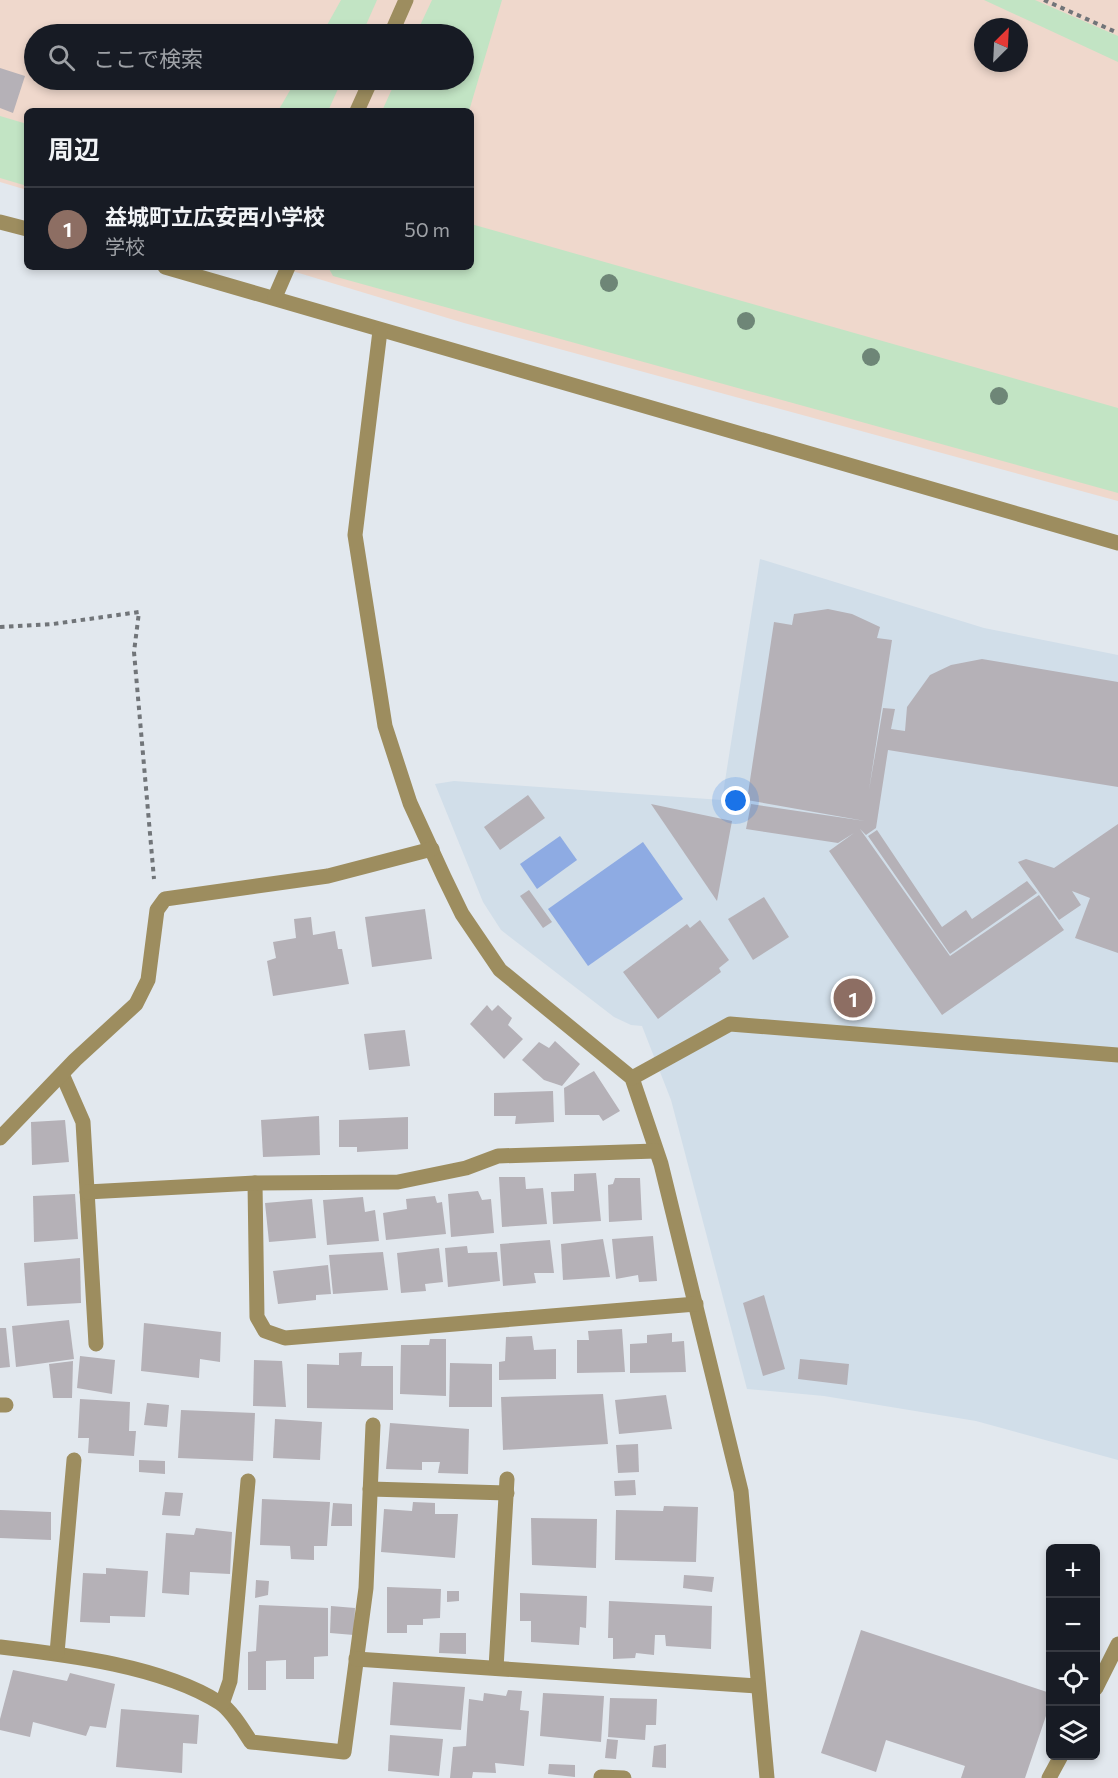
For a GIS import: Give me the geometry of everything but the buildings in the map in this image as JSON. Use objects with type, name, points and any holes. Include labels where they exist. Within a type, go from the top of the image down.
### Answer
[{"type":"street","points":[[395,24],[406,0]]},
{"type":"street","points":[[358,108],[366,90]]},
{"type":"street","points":[[0,222],[24,228]]},
{"type":"street","points":[[176,270],[1118,543]]},
{"type":"street","points":[[274,297],[287,270]]},
{"type":"street","points":[[380,331],[355,535],[385,726],[410,803],[462,914],[500,970],[632,1078],[656,1151],[741,1491],[767,1778]]},
{"type":"street","points":[[0,1138],[62,1074],[136,1004],[148,980],[157,910],[165,899],[328,876],[432,849]]},
{"type":"street","points":[[632,1078],[730,1024],[1118,1054]]},
{"type":"street","points":[[62,1074],[83,1122],[96,1344]]},
{"type":"street","points":[[87,1192],[255,1183],[398,1182],[466,1168],[498,1156],[656,1151]]},
{"type":"street","points":[[255,1183],[257,1317],[265,1331],[285,1338],[696,1304]]},
{"type":"street","points":[[0,1647],[57,1653],[173,1681],[222,1704],[251,1742],[344,1752],[366,1588],[373,1425]]},
{"type":"street","points":[[57,1653],[74,1460]]},
{"type":"street","points":[[222,1704],[230,1681],[248,1481]]},
{"type":"street","points":[[370,1489],[507,1486],[496,1668]]},
{"type":"street","points":[[1100,1678],[1118,1644]]},
{"type":"street","points":[[356,1659],[757,1686]]},
{"type":"street","points":[[1049,1778],[1058,1760]]},
{"type":"street","points":[[601,1777],[624,1778]]},
{"type":"path","points":[[1044,0],[1118,33]]},
{"type":"path","points":[[0,627],[53,624],[139,612],[134,652],[157,910]]},
{"type":"shaded area","points":[[0,0],[1118,0],[1118,501],[464,323],[289,270],[474,270],[474,108],[24,108],[24,189],[0,182]]},
{"type":"shaded area","points":[[760,559],[984,628],[1118,655],[1118,1460],[976,1421],[824,1396],[747,1389],[671,1100],[642,1026],[631,1025],[614,1017],[501,930],[483,902],[435,784],[454,781],[722,800]]},
{"type":"green space","points":[[341,0],[377,0],[366,24],[328,24]]},
{"type":"green space","points":[[432,0],[502,0],[470,108],[383,108],[391,90],[474,90],[474,24],[421,24]]},
{"type":"green space","points":[[984,0],[1035,0],[1118,36],[1118,62],[1028,20],[1028,18],[1023,18]]},
{"type":"green space","points":[[290,90],[337,90],[329,108],[280,108]]},
{"type":"green space","points":[[0,116],[24,123],[24,185],[0,178]]},
{"type":"green space","points":[[474,225],[1118,408],[1118,493],[333,276],[330,270],[474,270]]},
{"type":"water","points":[[560,836],[577,860],[537,889],[520,864]]},
{"type":"water","points":[[643,842],[683,899],[588,966],[548,909]]},
{"type":"place","name":"益城町立広安西小学校","points":[[853,998]]}]
